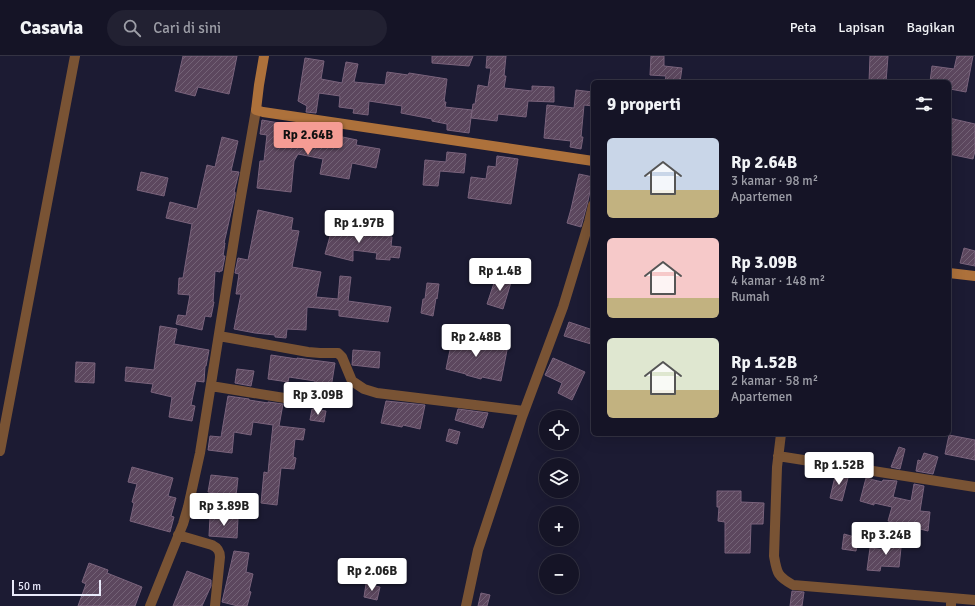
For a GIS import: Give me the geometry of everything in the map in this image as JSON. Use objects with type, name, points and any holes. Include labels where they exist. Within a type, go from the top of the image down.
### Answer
[{"type":"street","points":[[0,451],[75,56]]},
{"type":"street","points":[[150,606],[186,512],[200,453],[264,56]]},
{"type":"street","points":[[256,110],[591,161]]},
{"type":"street","points":[[466,606],[478,550],[524,411],[563,307],[591,214]]},
{"type":"street","points":[[951,273],[975,276]]},
{"type":"street","points":[[219,336],[308,352],[338,353],[342,357],[352,380],[364,389],[377,392],[524,411]]},
{"type":"street","points":[[211,386],[309,402]]},
{"type":"street","points":[[781,436],[778,456],[774,556],[776,570],[782,579],[793,585],[951,602],[975,600]]},
{"type":"street","points":[[778,456],[975,487]]},
{"type":"street","points":[[178,535],[212,545],[217,547],[219,550],[220,557],[215,606]]},
{"type":"building","points":[[183,56],[237,56],[229,94],[198,87],[195,96],[175,91]]},
{"type":"building","points":[[432,56],[473,56],[469,66],[432,63]]},
{"type":"building","points":[[487,56],[506,56],[504,76],[506,76],[504,88],[532,91],[532,86],[554,87],[554,102],[528,101],[526,117],[498,114],[497,121],[471,118],[478,85],[488,87],[491,68],[486,68]]},
{"type":"building","points":[[651,56],[664,56],[664,66],[682,68],[680,80],[665,80],[666,76],[650,75]]},
{"type":"building","points":[[870,56],[888,56],[886,80],[869,80]]},
{"type":"building","points":[[957,56],[973,56],[966,92],[951,89],[951,80],[930,80],[932,66],[954,69]]},
{"type":"building","points":[[305,58],[324,61],[321,79],[342,83],[346,62],[358,64],[354,82],[385,85],[387,72],[408,75],[409,73],[447,79],[444,102],[446,102],[445,107],[472,110],[469,133],[447,130],[447,124],[432,121],[432,119],[401,113],[402,106],[369,101],[368,115],[353,113],[354,109],[339,107],[340,96],[319,93],[316,113],[306,112],[307,106],[298,101]]},
{"type":"building","points":[[576,90],[591,92],[591,106],[584,105],[581,149],[570,147],[571,141],[544,138],[547,105],[574,108]]},
{"type":"building","points":[[951,118],[975,124],[975,151],[973,159],[951,154]]},
{"type":"building","points":[[262,120],[279,123],[278,128],[293,130],[293,132],[327,138],[328,134],[357,140],[356,145],[380,149],[376,168],[352,163],[349,179],[320,174],[323,159],[298,154],[294,161],[291,192],[257,188],[260,161],[264,161],[267,135],[260,134]]},
{"type":"building","points":[[222,137],[238,141],[231,171],[239,172],[224,243],[223,256],[225,256],[222,271],[215,271],[214,302],[211,317],[205,316],[202,330],[176,324],[178,315],[186,316],[190,295],[178,294],[179,278],[183,278],[192,224],[166,218],[170,202],[197,209],[207,165],[215,167]]},
{"type":"building","points":[[447,152],[466,154],[464,173],[440,171],[438,186],[423,185],[425,160],[446,162]]},
{"type":"building","points":[[497,156],[518,159],[511,204],[468,198],[471,177],[486,179],[488,166],[496,167]]},
{"type":"building","points":[[141,172],[168,178],[164,196],[137,190]]},
{"type":"building","points":[[579,174],[591,177],[591,187],[581,227],[567,223]]},
{"type":"building","points":[[258,210],[293,218],[291,230],[299,231],[292,267],[321,272],[316,297],[338,299],[340,276],[351,277],[348,301],[391,307],[388,322],[339,316],[339,310],[307,307],[306,330],[287,329],[286,338],[234,329],[241,294],[236,294],[239,274],[235,273],[238,258],[248,260]]},
{"type":"building","points":[[334,222],[349,227],[349,229],[376,232],[376,235],[392,237],[391,246],[401,247],[399,258],[390,257],[390,260],[376,259],[377,253],[353,250],[353,261],[325,254]]},
{"type":"building","points":[[964,248],[975,251],[975,266],[960,263]]},
{"type":"building","points":[[497,274],[512,279],[503,309],[487,304]]},
{"type":"building","points":[[427,283],[439,284],[433,316],[421,313]]},
{"type":"building","points":[[569,322],[591,329],[591,344],[564,336]]},
{"type":"building","points":[[160,326],[177,329],[174,344],[209,350],[205,366],[204,382],[196,381],[191,405],[195,406],[192,421],[169,417],[172,397],[151,392],[153,384],[125,381],[126,367],[154,370]]},
{"type":"building","points":[[454,331],[471,335],[470,342],[491,348],[492,342],[508,345],[501,381],[482,377],[481,379],[446,369]]},
{"type":"building","points":[[353,350],[380,352],[379,368],[352,365]]},
{"type":"building","points":[[271,355],[335,363],[330,394],[314,391],[315,381],[289,377],[288,382],[268,379]]},
{"type":"building","points":[[553,358],[585,372],[572,400],[558,393],[562,383],[545,375]]},
{"type":"building","points":[[76,362],[95,363],[94,383],[75,382]]},
{"type":"building","points":[[237,369],[254,371],[251,386],[235,383]]},
{"type":"building","points":[[228,396],[283,404],[279,426],[305,429],[303,440],[295,439],[293,457],[296,458],[294,469],[281,468],[277,505],[261,503],[264,472],[268,473],[273,425],[253,422],[251,435],[234,432],[232,453],[208,450],[210,436],[221,437]]},
{"type":"building","points":[[386,401],[425,405],[420,429],[403,425],[402,427],[381,423]]},
{"type":"building","points":[[312,409],[326,411],[324,422],[310,420]]},
{"type":"building","points":[[458,409],[488,413],[483,428],[455,420]]},
{"type":"building","points":[[449,429],[460,432],[457,444],[446,441]]},
{"type":"building","points":[[949,436],[975,440],[975,460],[945,454]]},
{"type":"building","points":[[899,447],[905,449],[900,469],[891,467]]},
{"type":"building","points":[[924,453],[938,457],[933,474],[916,471],[918,460],[921,461]]},
{"type":"building","points":[[132,467],[173,478],[168,496],[176,498],[171,516],[174,517],[170,532],[130,521],[134,503],[132,502],[137,484],[128,482]]},
{"type":"building","points":[[836,472],[849,474],[842,501],[830,498]]},
{"type":"building","points":[[211,475],[238,478],[236,496],[208,492]]},
{"type":"building","points":[[866,478],[882,482],[883,480],[897,481],[893,497],[911,501],[914,484],[924,486],[920,511],[930,512],[928,531],[888,521],[892,507],[874,503],[874,505],[860,501]]},
{"type":"building","points":[[717,491],[741,491],[741,502],[764,503],[763,524],[751,524],[750,553],[725,553],[725,522],[718,521],[719,507],[717,507]]},
{"type":"building","points":[[210,517],[238,518],[237,538],[209,536]]},
{"type":"building","points":[[844,534],[858,538],[856,551],[842,549]]},
{"type":"building","points":[[888,538],[902,538],[899,567],[881,566],[880,571],[867,570],[870,548],[887,550]]},
{"type":"building","points":[[234,551],[249,553],[246,572],[253,574],[249,591],[251,592],[247,606],[238,606],[222,602]]},
{"type":"building","points":[[89,563],[108,570],[107,573],[142,587],[135,606],[78,606],[86,584],[82,582]]},
{"type":"building","points":[[187,571],[211,580],[211,586],[202,606],[173,606]]},
{"type":"building","points":[[366,584],[380,587],[377,600],[364,597]]},
{"type":"building","points":[[792,591],[804,592],[802,606],[790,606]]},
{"type":"building","points":[[481,593],[490,595],[487,606],[478,606]]}]
